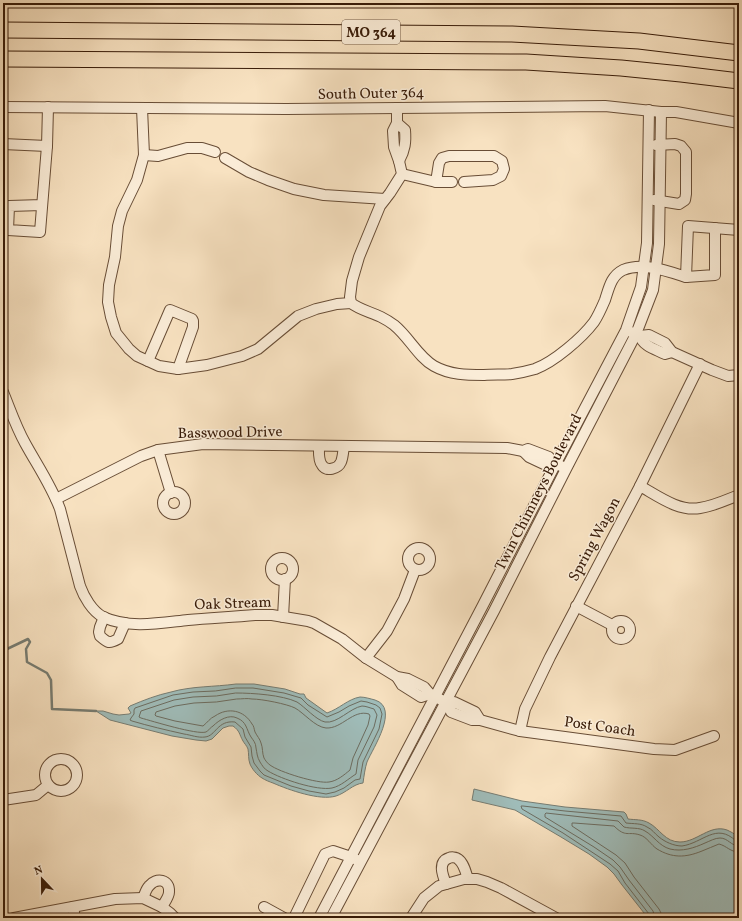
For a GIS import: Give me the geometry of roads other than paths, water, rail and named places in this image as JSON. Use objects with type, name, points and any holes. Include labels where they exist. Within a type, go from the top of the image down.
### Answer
[{"type":"highway","name":"MO 364","points":[[3,30],[512,34],[632,41],[739,53]]},
{"type":"highway","name":"MO 364","points":[[3,59],[526,62],[621,68],[739,81]]},
{"type":"street","name":"South Outer 364","points":[[3,107],[286,109],[605,106],[661,112],[676,112],[739,123]]},
{"type":"street","points":[[42,205],[47,146],[48,107]]},
{"type":"street","points":[[142,108],[144,155],[137,180],[122,211],[118,226],[115,256],[109,285],[108,302],[116,333],[137,356],[159,366],[178,369],[207,365],[242,356],[258,349],[298,316],[316,309],[337,304],[351,303],[382,317],[395,326],[423,357],[434,366],[456,374],[512,374],[536,368],[552,360],[577,341],[594,321],[604,302],[612,281],[622,271],[629,268],[644,267],[656,268],[686,277],[715,275],[715,228]]},
{"type":"street","points":[[351,303],[350,297],[352,281],[358,257],[380,206],[402,174],[399,161],[404,153],[405,130],[397,123],[397,108]]},
{"type":"street","name":"Twin Chimneys Boulevard","points":[[331,918],[343,897],[356,859],[433,696],[554,463],[626,330],[641,287],[647,243],[648,110]]},
{"type":"street","name":"Twin Chimneys Boulevard","points":[[319,918],[356,859],[448,704],[566,468],[638,335],[653,290],[659,244],[661,112]]},
{"type":"street","points":[[3,144],[47,146]]},
{"type":"street","points":[[648,146],[675,144],[681,146],[686,152],[685,200],[679,204],[660,200],[648,200]]},
{"type":"street","points":[[144,155],[158,156],[187,148],[202,148],[215,152]]},
{"type":"street","points":[[436,182],[439,163],[442,158],[449,156],[494,156],[502,161],[504,169],[501,176],[493,180],[464,182]]},
{"type":"street","points":[[225,158],[249,172],[294,189],[324,194],[385,199]]},
{"type":"street","points":[[402,174],[436,182],[452,182]]},
{"type":"street","points":[[686,277],[688,226],[739,230]]},
{"type":"street","points":[[148,361],[170,310],[194,321],[178,369]]},
{"type":"street","points":[[626,330],[638,335],[641,341],[665,354],[672,352],[728,376],[739,375]]},
{"type":"street","name":"Spring Wagon","points":[[520,730],[525,709],[576,606],[640,486],[700,364]]},
{"type":"street","name":"Oak Stream","points":[[3,392],[24,442],[56,499],[80,586],[89,603],[98,614],[125,623],[147,624],[255,615],[272,615],[308,621],[342,639],[366,658],[397,677],[402,686],[421,697],[433,696],[448,704]]},
{"type":"street","name":"Basswood Drive","points":[[56,499],[141,456],[158,450],[203,444],[507,448],[523,451],[528,449],[549,457],[554,463],[566,468]]},
{"type":"street","points":[[319,446],[321,465],[324,468],[332,469],[340,463],[343,457],[344,446]]},
{"type":"street","points":[[158,450],[171,493]]},
{"type":"street","points":[[640,486],[680,507],[692,509],[713,505],[739,495]]},
{"type":"street","points":[[366,658],[387,631],[404,599],[416,570]]},
{"type":"street","points":[[283,617],[285,580]]},
{"type":"street","points":[[576,606],[612,625]]},
{"type":"street","points":[[104,617],[99,632],[100,636],[108,642],[118,639],[125,623]]},
{"type":"street","name":"Post Coach","points":[[448,704],[454,702],[475,712],[480,720],[520,730],[654,749],[675,750],[714,736]]},
{"type":"street","points":[[3,800],[36,795],[48,785]]},
{"type":"street","points":[[294,918],[325,854],[333,851],[356,859]]},
{"type":"street","points":[[446,884],[442,867],[443,862],[447,858],[453,857],[458,859],[468,879]]},
{"type":"street","points":[[411,918],[424,898],[439,886],[460,880],[476,879],[501,888],[556,918]]},
{"type":"street","points":[[143,898],[148,887],[153,882],[160,880],[166,882],[169,893],[162,907]]},
{"type":"street","points":[[14,918],[115,899],[143,898],[162,907],[174,918]]},
{"type":"street","points":[[73,906],[75,918]]},
{"type":"street","points":[[264,907],[284,918]]},
{"type":"water","points":[[236,684],[254,684],[304,694],[306,698],[327,713],[351,700],[360,697],[375,700],[382,704],[385,711],[383,729],[367,762],[363,783],[356,785],[336,796],[322,797],[304,794],[269,782],[258,775],[250,764],[248,748],[238,731],[233,726],[223,728],[212,739],[206,741],[196,740],[172,736],[110,720],[96,711],[119,715],[129,714],[131,713],[128,708],[130,706],[161,695],[179,690]]},
{"type":"water","points":[[474,789],[522,801],[565,807],[624,812],[628,819],[646,822],[653,826],[666,838],[680,842],[692,839],[715,829],[727,830],[733,833],[739,840],[739,918],[648,918],[607,867],[589,854],[515,810],[472,800]]},
{"type":"waterway","points":[[3,669],[7,649],[28,639],[30,642],[26,649],[27,662],[47,673],[51,680],[52,709],[96,711]]}]
